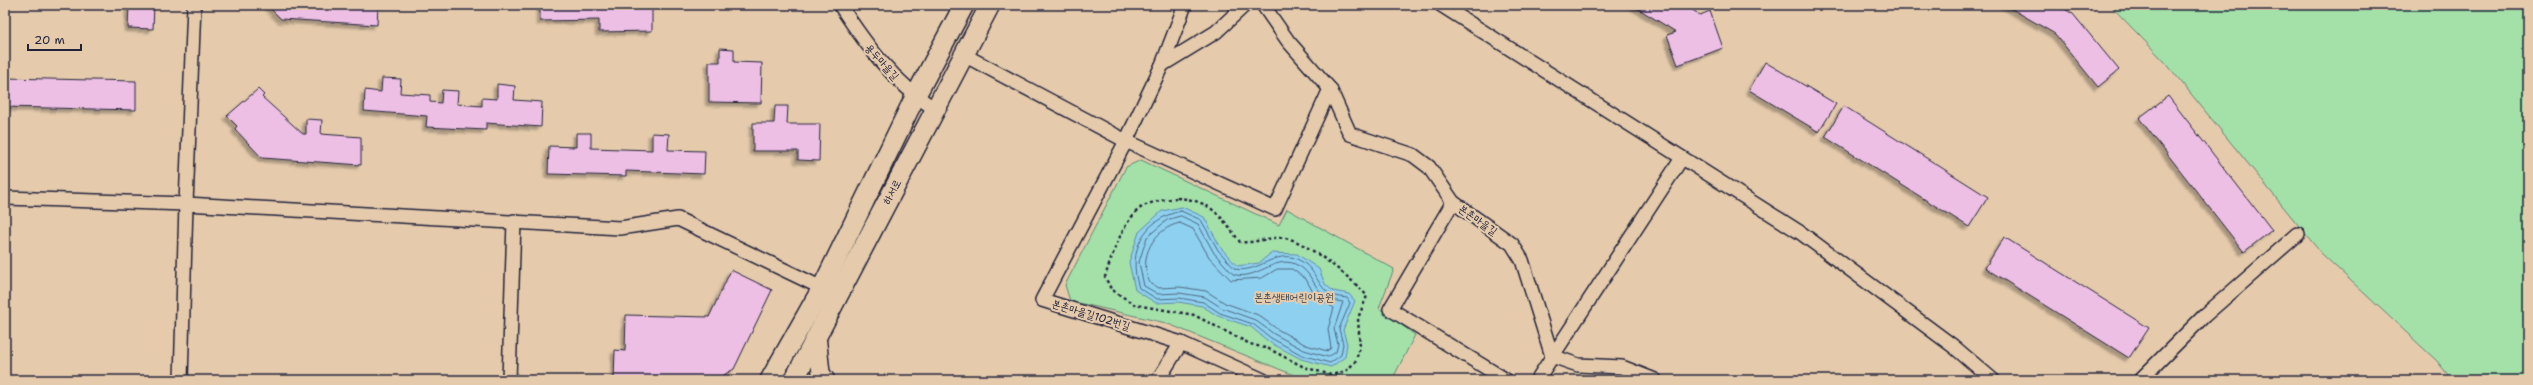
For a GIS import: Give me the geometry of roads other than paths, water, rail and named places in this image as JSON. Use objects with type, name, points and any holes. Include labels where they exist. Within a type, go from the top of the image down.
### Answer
[{"type":"main road","name":"하서로","points":[[770,380],[822,288],[915,97],[964,5]]},
{"type":"main road","name":"하서로","points":[[794,380],[990,5]]},
{"type":"street","points":[[181,380],[194,5]]},
{"type":"street","name":"용두마을길","points":[[840,5],[872,53],[915,97],[935,109]]},
{"type":"street","name":"본촌마을길102번길","points":[[1185,5],[1162,65],[1126,141],[1042,300],[1180,343],[1263,380]]},
{"type":"street","points":[[1162,65],[1216,32],[1245,5]]},
{"type":"street","name":"본촌마을길","points":[[1263,5],[1288,41],[1330,89],[1350,134],[1413,156],[1429,167],[1453,202],[1512,244],[1522,260],[1552,356]]},
{"type":"street","points":[[1441,5],[1801,233],[1953,346],[1993,380]]},
{"type":"street","points":[[964,55],[1126,141],[1275,208],[1330,89]]},
{"type":"street","points":[[1537,380],[1682,158]]},
{"type":"street","points":[[5,198],[186,204],[620,228],[678,219],[822,288]]},
{"type":"street","points":[[1453,202],[1390,309],[1506,380]]},
{"type":"street","points":[[509,380],[514,221]]},
{"type":"street","points":[[2140,380],[2204,316],[2298,234]]},
{"type":"street","points":[[817,335],[821,373],[826,380]]},
{"type":"street","points":[[1158,380],[1180,343]]},
{"type":"street","points":[[1552,356],[1578,365],[1622,367],[1655,380]]},
{"type":"water","points":[[1182,207],[1204,217],[1221,248],[1237,266],[1259,263],[1271,253],[1297,254],[1319,269],[1325,284],[1333,291],[1349,294],[1355,301],[1343,330],[1347,344],[1345,357],[1331,367],[1301,359],[1269,342],[1251,327],[1218,316],[1202,306],[1178,302],[1156,303],[1135,290],[1129,262],[1139,232],[1162,211]]},
{"type":"park label","name":"본촌생태어린이공원","points":[[1294,297]]}]
